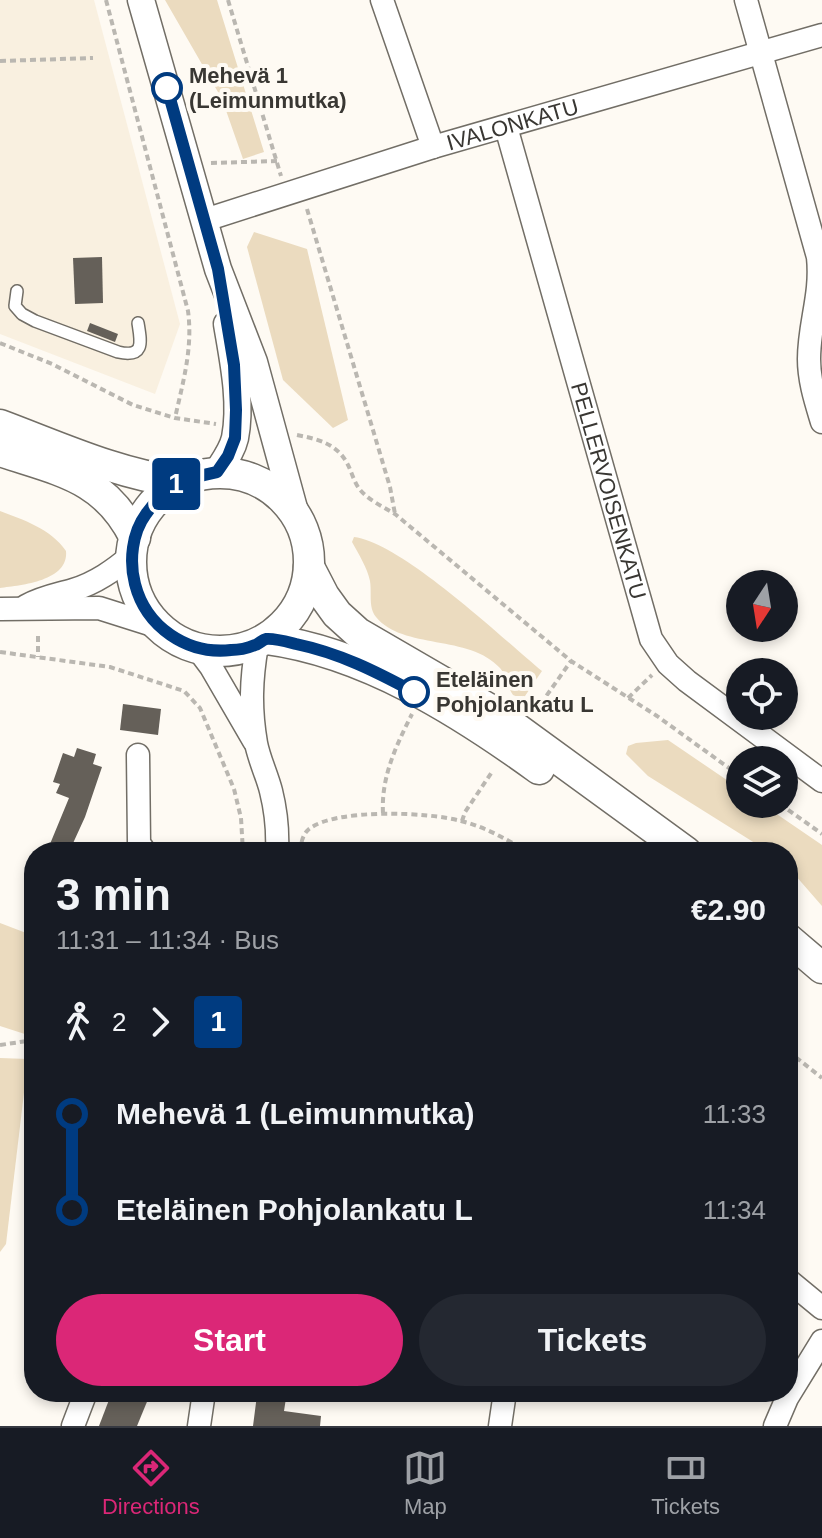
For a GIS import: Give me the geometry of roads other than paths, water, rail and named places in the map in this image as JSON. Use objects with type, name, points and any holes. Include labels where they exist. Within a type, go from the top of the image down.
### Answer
[{"type":"main road","points":[[0,425],[147,478],[179,482],[217,472],[237,474],[277,493],[295,512],[308,540],[309,567],[303,593],[294,611],[261,642]]},
{"type":"main road","points":[[0,451],[79,479],[101,492],[124,516],[134,547]]},
{"type":"main road","points":[[179,482],[153,505],[142,520],[134,547],[133,576],[139,598],[159,627],[196,647],[219,651],[261,642],[320,649],[354,660],[456,714],[521,756],[639,842]]},
{"type":"main road","points":[[309,567],[331,605],[358,633],[494,712],[672,842]]},
{"type":"main road","points":[[798,948],[822,968]]},
{"type":"street","points":[[141,0],[218,269],[234,365],[235,438],[217,472]]},
{"type":"street","points":[[382,0],[433,147]]},
{"type":"street","points":[[746,0],[818,257],[820,282],[809,360],[812,389],[822,422]]},
{"type":"street","name":"IVALONKATU","points":[[205,220],[433,147],[822,35]]},
{"type":"street","name":"PELLERVOISENKATU","points":[[506,127],[651,639],[668,664],[822,781]]},
{"type":"street","points":[[218,269],[254,362],[295,512]]},
{"type":"street","points":[[10,609],[43,596],[93,583],[109,574],[134,547]]},
{"type":"street","points":[[10,609],[99,608],[159,627]]},
{"type":"street","points":[[261,642],[250,697],[257,746],[276,817],[277,842]]},
{"type":"street","points":[[196,647],[257,746]]},
{"type":"street","points":[[138,755],[139,842]]},
{"type":"street","points":[[798,1288],[822,1308]]},
{"type":"street","points":[[798,1380],[822,1341]]},
{"type":"street","points":[[73,1426],[82,1402]]},
{"type":"street","points":[[199,1426],[203,1402]]},
{"type":"street","points":[[500,1426],[504,1402]]},
{"type":"street","points":[[775,1426],[785,1402]]},
{"type":"lane","points":[[17,291],[15,306],[28,318],[118,352],[132,353],[139,349],[138,323]]},
{"type":"place","name":"Mehevä 1 (Leimunmutka)","points":[[167,88]]},
{"type":"place","name":"Eteläinen Pohjolankatu L","points":[[414,692]]}]
